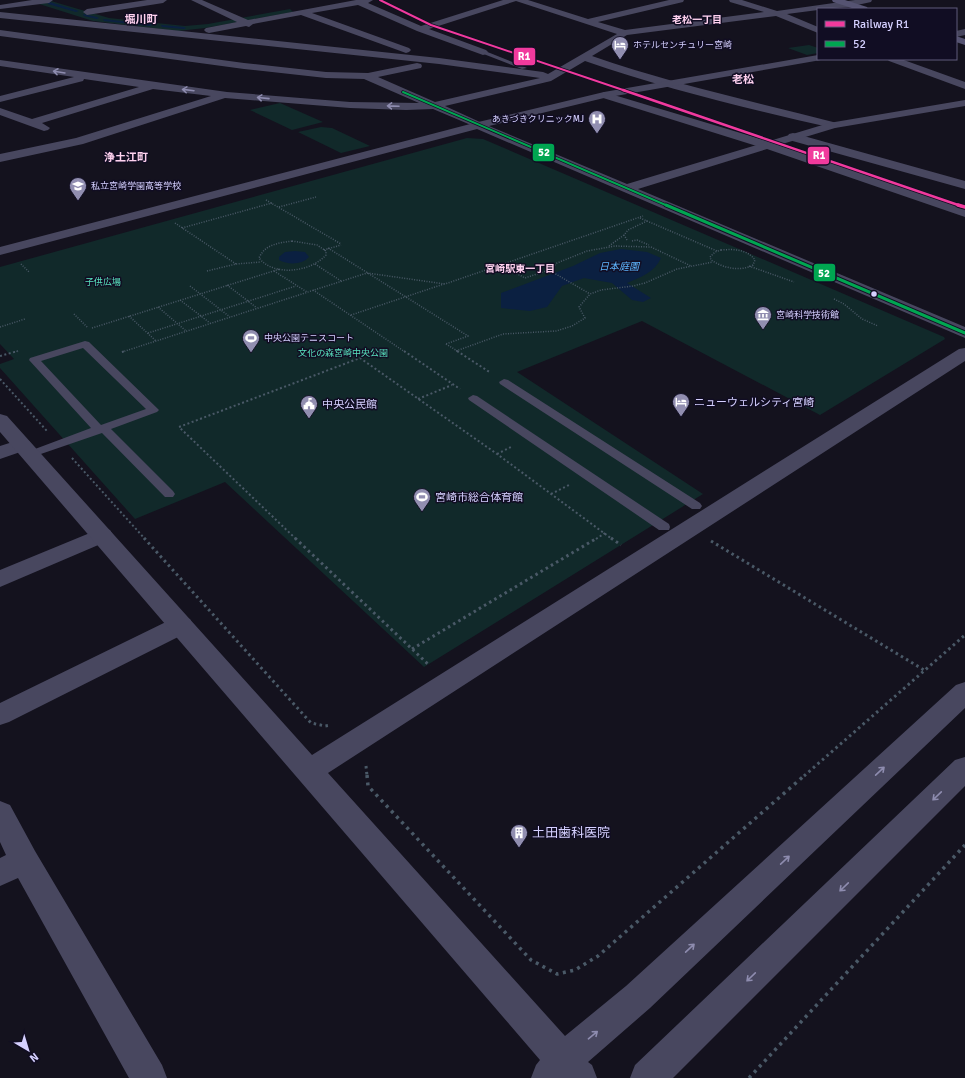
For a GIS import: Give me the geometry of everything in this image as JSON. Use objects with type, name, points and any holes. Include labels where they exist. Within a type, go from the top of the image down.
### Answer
[{"type":"main road","points":[[822,0],[837,3]]},
{"type":"main road","points":[[849,6],[859,8]]},
{"type":"street","points":[[0,7],[49,0]]},
{"type":"street","points":[[87,12],[163,0]]},
{"type":"street","points":[[195,0],[368,76],[432,106],[965,333]]},
{"type":"street","points":[[84,53],[369,0]]},
{"type":"street","points":[[420,29],[512,0]]},
{"type":"street","points":[[519,0],[625,32],[776,13],[837,3],[849,6],[868,0]]},
{"type":"street","points":[[589,22],[680,0]]},
{"type":"street","points":[[733,0],[776,13],[817,30]]},
{"type":"street","points":[[359,2],[420,29],[483,52]]},
{"type":"street","points":[[293,5],[302,13],[482,77]]},
{"type":"street","points":[[0,15],[439,61],[552,76]]},
{"type":"street","points":[[0,26],[44,19]]},
{"type":"street","points":[[0,63],[154,86],[227,95],[350,105],[406,107],[432,106],[547,79],[625,32]]},
{"type":"street","points":[[0,33],[326,75],[368,76],[483,52]]},
{"type":"street","points":[[8,45],[46,39]]},
{"type":"street","points":[[584,57],[665,84],[740,104],[834,125]]},
{"type":"street","points":[[0,251],[478,125],[604,95],[817,58]]},
{"type":"street","points":[[0,68],[47,60]]},
{"type":"street","points":[[895,60],[965,86]]},
{"type":"street","points":[[0,99],[88,76]]},
{"type":"street","points":[[496,82],[511,87]]},
{"type":"street","points":[[31,123],[154,86]]},
{"type":"street","points":[[0,158],[79,140],[227,95]]},
{"type":"street","points":[[604,95],[767,145],[965,212]]},
{"type":"street","points":[[627,188],[834,125],[965,103]]},
{"type":"street","points":[[0,111],[79,140]]},
{"type":"street","points":[[793,137],[965,185]]},
{"type":"street","points":[[309,771],[965,353]]},
{"type":"street","points":[[0,420],[18,451],[102,536],[181,625],[309,771],[564,1072],[638,997],[965,692]]},
{"type":"street","points":[[0,579],[102,536]]},
{"type":"street","points":[[0,715],[181,625]]},
{"type":"street","points":[[648,1078],[965,768]]},
{"type":"street","points":[[0,813],[12,867],[149,1078]]},
{"type":"lane","points":[[483,52],[524,68]]},
{"type":"lane","points":[[18,451],[59,444],[101,429],[153,410],[84,344],[34,360],[101,429],[169,494]]},
{"type":"lane","points":[[504,382],[696,506]]},
{"type":"lane","points":[[473,398],[664,527]]},
{"type":"path","points":[[261,197],[342,244],[324,250]]},
{"type":"path","points":[[279,207],[316,197]]},
{"type":"path","points":[[182,228],[272,203]]},
{"type":"path","points":[[350,315],[646,216]]},
{"type":"path","points":[[640,218],[717,251],[735,250],[748,254],[755,260],[754,263],[749,266],[731,268],[718,265],[713,262],[710,257],[717,251]]},
{"type":"path","points":[[172,221],[236,264]]},
{"type":"path","points":[[608,247],[624,235],[628,230],[647,221]]},
{"type":"path","points":[[624,235],[627,240]]},
{"type":"path","points":[[632,240],[638,240],[692,266]]},
{"type":"path","points":[[303,241],[320,246],[326,253],[324,257],[315,264],[295,269],[280,269],[266,266],[261,262],[258,258],[264,249],[282,243],[303,241]]},
{"type":"path","points":[[500,265],[526,278],[549,270],[557,263],[572,256],[608,247],[651,246]]},
{"type":"path","points":[[328,248],[468,336],[446,344],[504,382]]},
{"type":"path","points":[[207,271],[236,264],[261,262]]},
{"type":"path","points":[[456,350],[503,334],[556,330],[572,326],[585,318],[578,307],[590,294],[601,290],[645,283],[677,269],[713,262]]},
{"type":"path","points":[[315,264],[341,281]]},
{"type":"path","points":[[749,266],[800,284]]},
{"type":"path","points":[[82,331],[280,269]]},
{"type":"path","points":[[549,270],[590,294]]},
{"type":"path","points":[[273,271],[307,292]]},
{"type":"path","points":[[122,352],[367,273],[445,284]]},
{"type":"path","points":[[227,285],[258,308]]},
{"type":"path","points":[[190,286],[230,317]]},
{"type":"path","points":[[148,333],[296,286]]},
{"type":"path","points":[[313,290],[473,398]]},
{"type":"path","points":[[831,298],[844,304],[862,319],[878,326]]},
{"type":"path","points":[[180,300],[210,324]]},
{"type":"path","points":[[158,307],[187,331]]},
{"type":"path","points":[[74,314],[89,328]]},
{"type":"path","points":[[128,316],[157,341]]},
{"type":"path","points":[[0,327],[25,319]]},
{"type":"path","points":[[0,356],[22,349]]},
{"type":"path","points":[[435,670],[179,427],[360,358],[622,546]]},
{"type":"path","points":[[0,379],[311,723],[325,726],[332,725]]},
{"type":"path","points":[[418,399],[453,384]]},
{"type":"path","points":[[412,649],[605,533]]},
{"type":"path","points":[[709,540],[924,670]]},
{"type":"path","points":[[367,761],[368,786],[531,960],[557,974],[575,970],[598,956],[965,635]]},
{"type":"path","points":[[749,1078],[965,845]]},
{"type":"green space","points":[[51,1],[109,18],[185,26],[208,24],[290,9],[293,12],[205,28],[178,31],[93,21],[36,3]]},
{"type":"green space","points":[[809,45],[817,48],[817,53],[807,55],[788,48]]},
{"type":"green space","points":[[280,103],[323,122],[292,130],[250,110]]},
{"type":"green space","points":[[321,127],[332,128],[370,146],[341,153],[298,132]]},
{"type":"green space","name":"文化の森宮崎中央公園","points":[[467,138],[483,139],[944,337],[945,339],[820,415],[642,321],[517,372],[703,494],[424,667],[225,482],[135,519],[0,368],[0,364],[14,359],[0,344],[0,267]]},
{"type":"water","name":"日本庭園","points":[[621,249],[647,252],[661,258],[651,270],[627,283],[651,298],[643,302],[632,300],[612,283],[584,278],[562,286],[547,307],[530,311],[501,308],[501,293],[573,266],[600,253]]},
{"type":"water","points":[[285,252],[305,252],[309,257],[303,262],[299,263],[286,263],[279,260],[279,257]]},
{"type":"waterway","points":[[49,3],[77,11]]},
{"type":"waterway","points":[[84,15],[97,18]]},
{"type":"waterway","points":[[104,20],[150,25]]},
{"type":"waterway","points":[[162,26],[184,28]]},
{"type":"rail line","name":"R1","points":[[380,0],[431,25],[823,157],[965,207]]},
{"type":"transit line","name":"52","points":[[403,92],[965,333]]},
{"type":"place","name":"ホテルセンチュリー宮崎","points":[[620,60]]},
{"type":"place","name":"あきづきクリニックMJ","points":[[597,134]]},
{"type":"place","name":"私立宮崎学園高等学校","points":[[78,201]]},
{"type":"place","name":"宮崎科学技術館","points":[[763,330]]},
{"type":"place","name":"中央公園テニスコート","points":[[251,353]]},
{"type":"place","name":"ニューウェルシティ宮崎","points":[[681,417]]},
{"type":"place","name":"中央公民館","points":[[309,419]]},
{"type":"place","name":"宮崎市総合体育館","points":[[422,512]]},
{"type":"place","name":"土田歯科医院","points":[[519,848]]},
{"type":"district","name":"堀川町","points":[[141,19]]},
{"type":"district","name":"老松一丁目","points":[[697,20]]},
{"type":"district","name":"老松","points":[[743,79]]},
{"type":"district","name":"浄土江町","points":[[126,157]]},
{"type":"district","name":"宮崎駅東一丁目","points":[[520,269]]},
{"type":"park label","name":"子供広場","points":[[103,282]]}]
